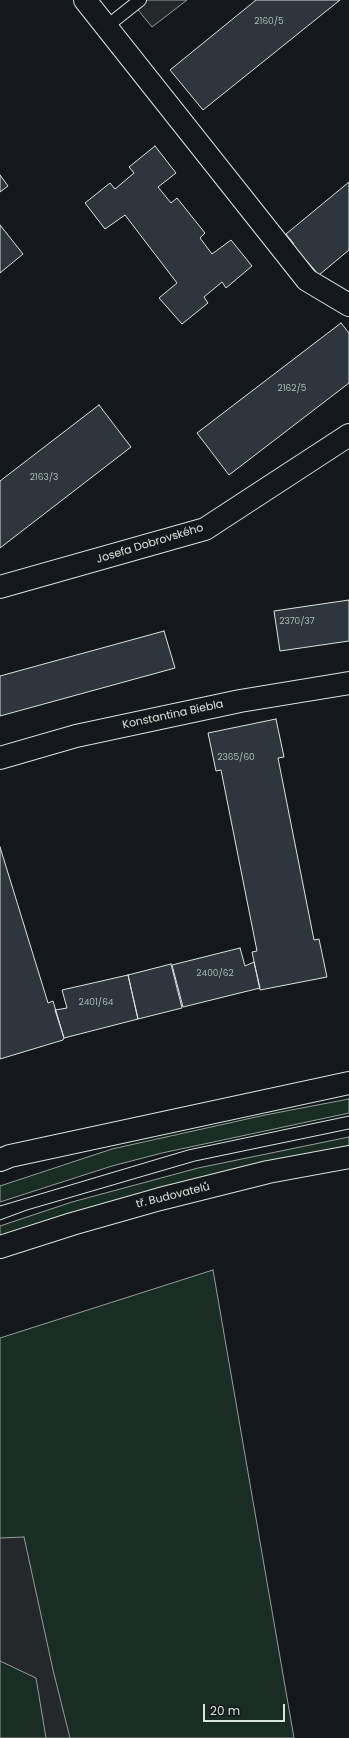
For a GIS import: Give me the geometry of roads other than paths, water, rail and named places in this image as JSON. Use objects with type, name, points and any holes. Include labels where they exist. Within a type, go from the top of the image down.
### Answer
[{"type":"street","points":[[85,0],[307,280],[349,305]]},
{"type":"street","name":"Josefa Dobrovského","points":[[0,587],[205,529],[349,434]]},
{"type":"street","name":"Konstantina Biebla","points":[[0,758],[84,734],[240,701],[349,683]]},
{"type":"street","points":[[0,1160],[18,1154],[349,1083]]},
{"type":"street","name":"tř. Budovatelů","points":[[0,1248],[72,1224],[160,1199],[268,1172],[349,1157]]},
{"type":"lane","points":[[106,27],[140,0]]},
{"type":"tram line","points":[[0,1206],[188,1150],[349,1116]]},
{"type":"tram line","points":[[0,1220],[27,1210],[195,1161],[349,1129]]}]
